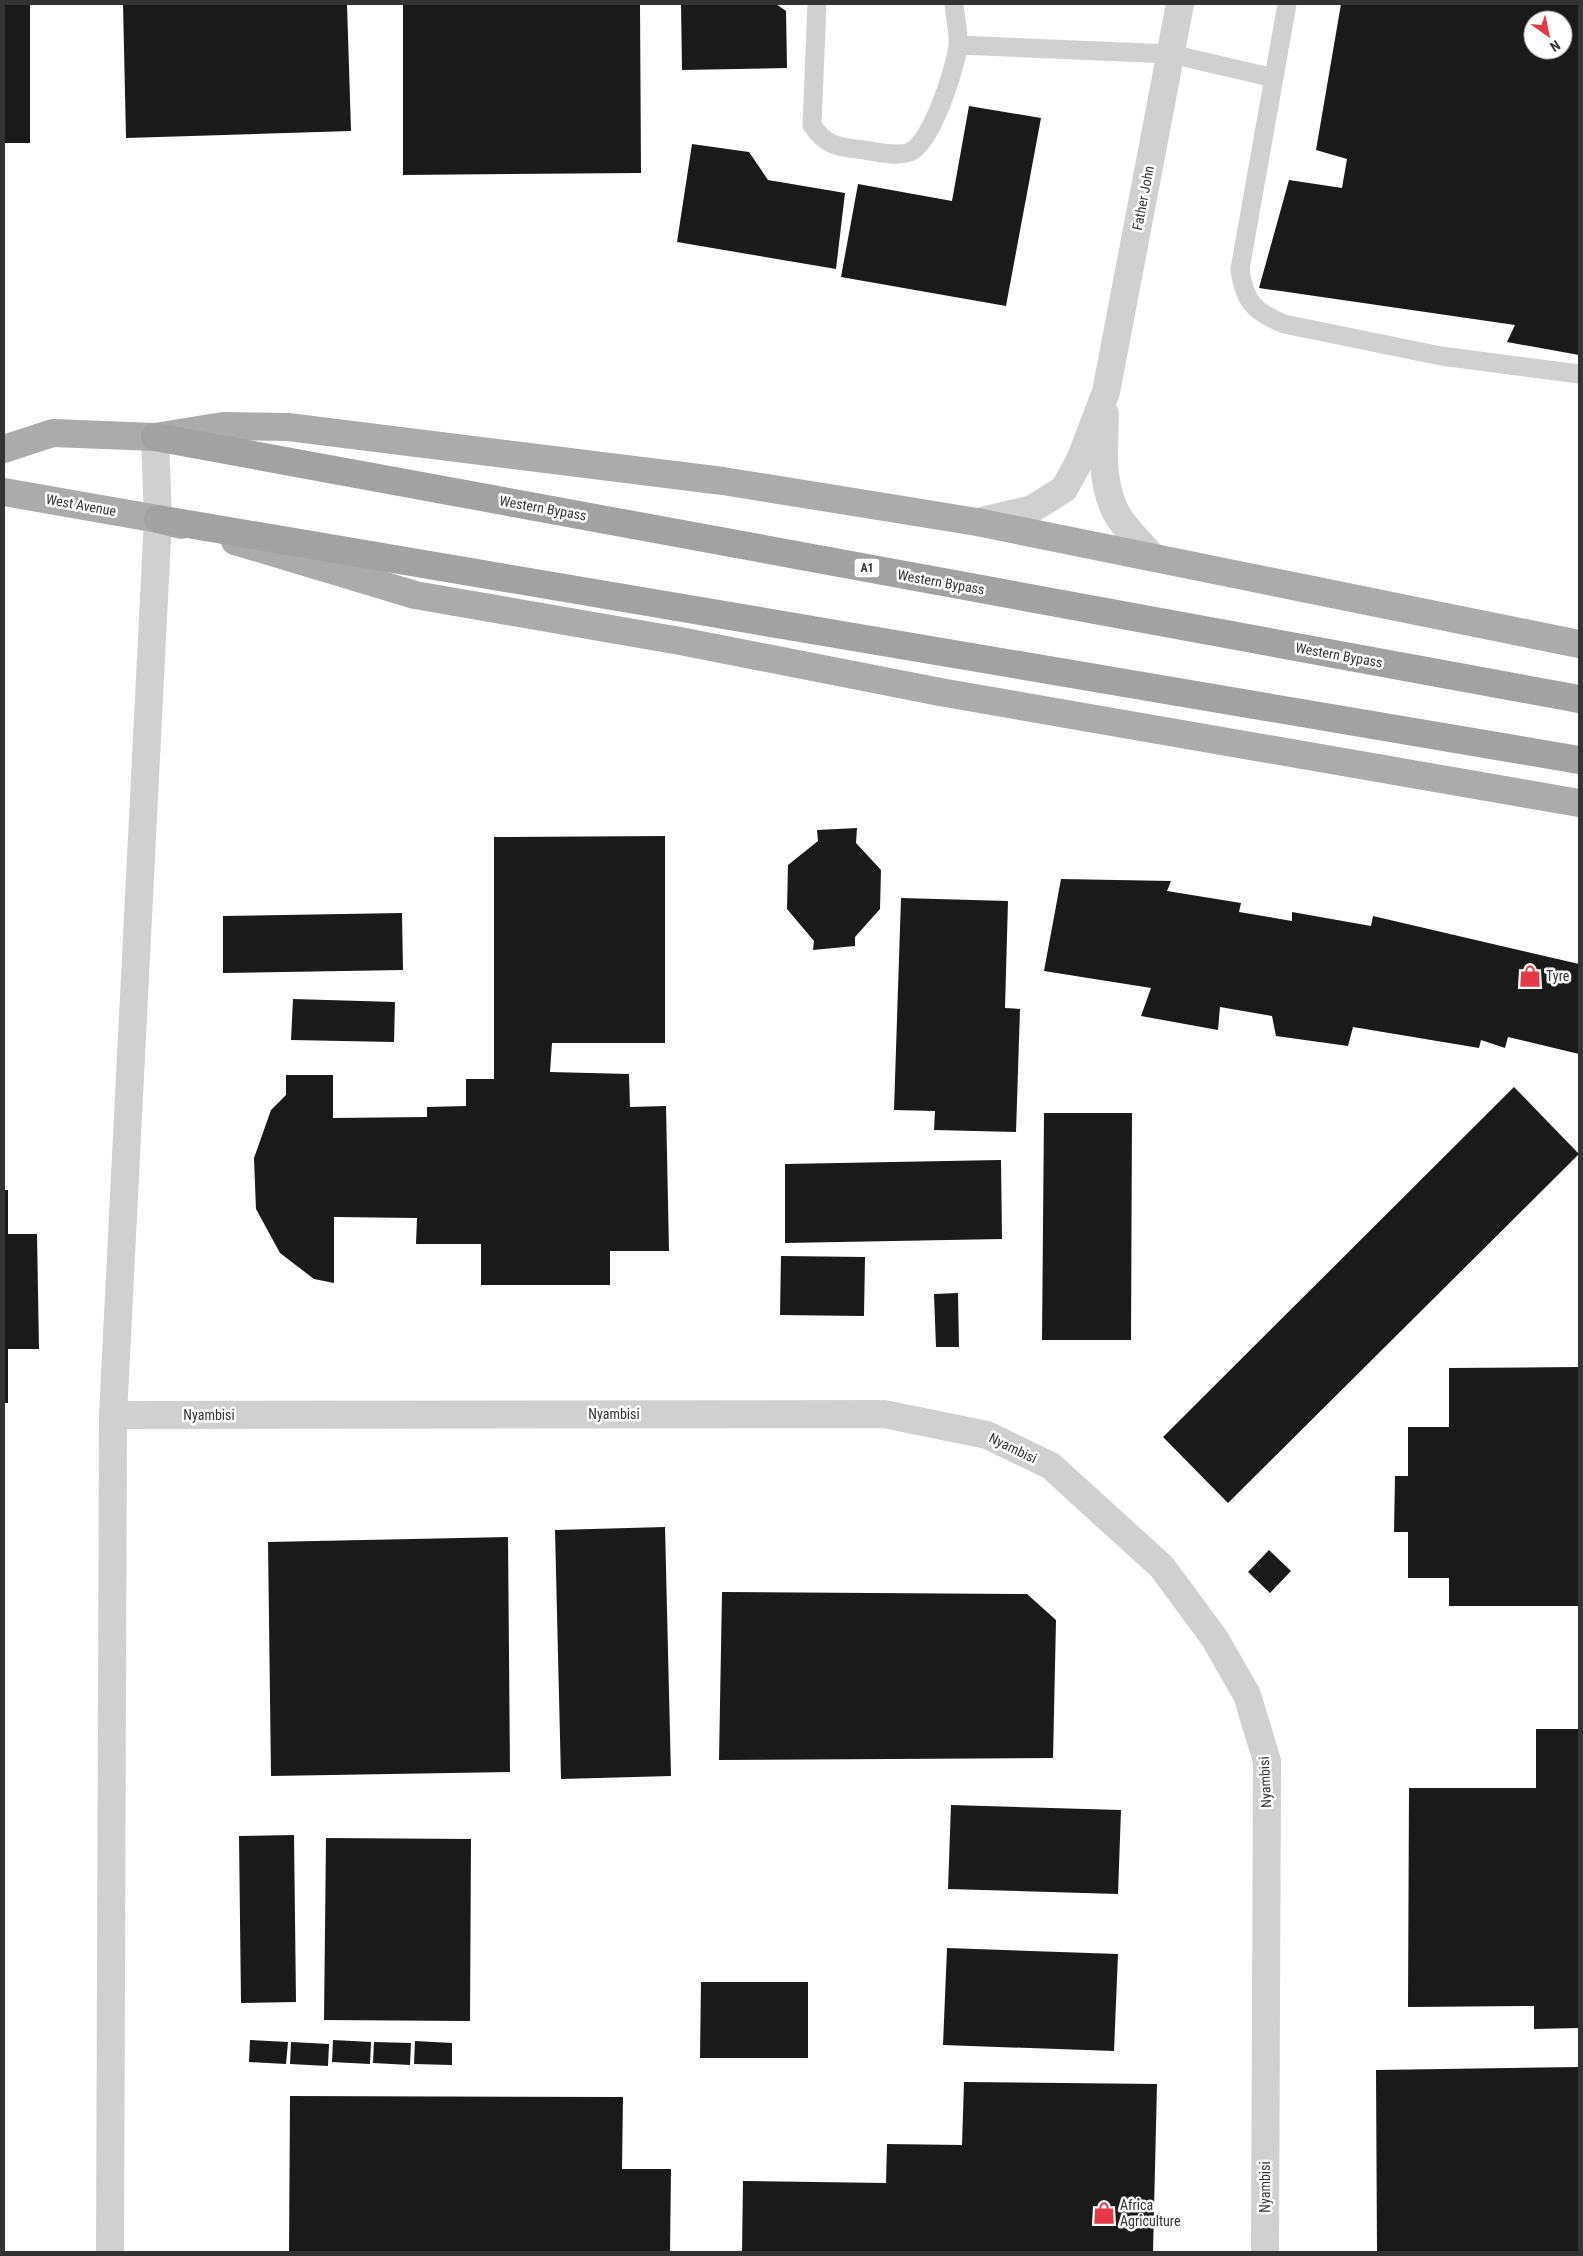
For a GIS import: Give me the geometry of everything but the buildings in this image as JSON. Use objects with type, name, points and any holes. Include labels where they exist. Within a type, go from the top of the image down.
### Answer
[{"type":"highway","name":"Western Bypass","points":[[156,437],[1579,699]]},
{"type":"highway","points":[[158,518],[1579,760]]},
{"type":"main road","points":[[4,450],[53,433],[156,437],[223,426],[288,426],[723,481],[977,522],[1150,555],[1579,644]]},
{"type":"main road","name":"West Avenue","points":[[4,492],[158,518],[415,595],[680,641],[950,693],[1579,804]]},
{"type":"street","name":"Father John","points":[[1150,555],[1119,517],[1107,493],[1104,456],[1106,392],[1180,4]]},
{"type":"street","name":"Father John","points":[[977,522],[1032,509],[1064,489],[1080,460],[1106,392]]},
{"type":"street","points":[[110,2252],[113,1415],[158,518],[156,437]]},
{"type":"street","name":"Nyambisi","points":[[113,1415],[884,1414],[987,1435],[1050,1466],[1162,1568],[1215,1639],[1247,1695],[1266,1761],[1265,2252]]},
{"type":"lane","points":[[817,4],[812,125],[820,138],[839,147],[890,153],[910,152],[921,142],[946,93],[958,45],[954,4]]},
{"type":"lane","points":[[1287,4],[1240,269],[1242,286],[1255,308],[1265,316],[1284,324],[1441,356],[1579,374]]},
{"type":"lane","points":[[958,45],[1171,54],[1274,78]]},
{"type":"place","name":"Tyre","points":[[1530,976]]},
{"type":"place","name":"Africa Agriculture","points":[[1104,2213]]}]
